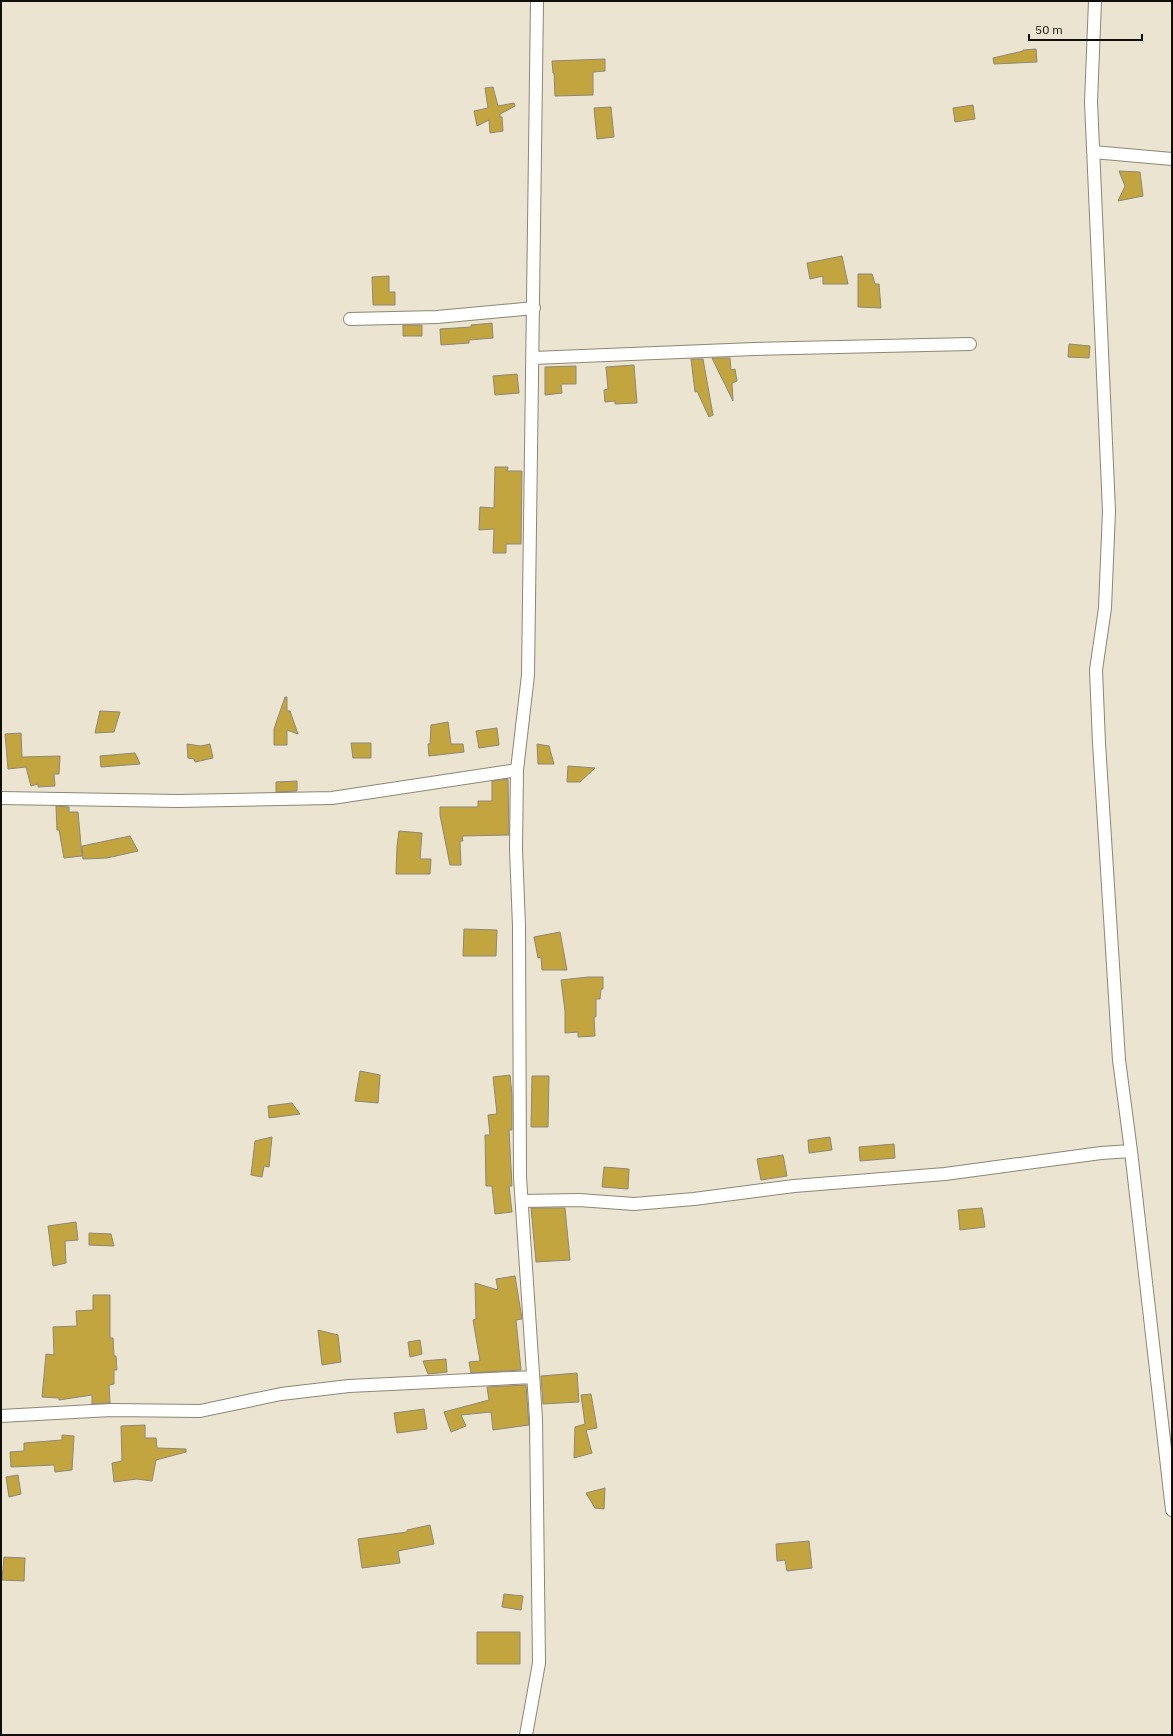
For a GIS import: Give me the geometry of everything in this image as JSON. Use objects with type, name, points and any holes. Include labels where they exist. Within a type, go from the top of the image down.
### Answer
[{"type":"street","points":[[526,1735],[539,1664],[536,1419],[522,1201],[519,926],[516,849],[517,770],[528,675],[538,1]]},
{"type":"street","points":[[1095,1],[1091,102],[1109,511],[1105,608],[1096,670],[1119,1060],[1131,1151],[1172,1510]]},
{"type":"street","points":[[1094,152],[1172,159]]},
{"type":"street","points":[[350,319],[437,317],[534,308]]},
{"type":"street","points":[[533,358],[754,349],[970,344]]},
{"type":"street","points":[[1,798],[178,801],[332,798],[517,770]]},
{"type":"street","points":[[522,1201],[579,1200],[642,1203],[794,1186],[945,1174],[1101,1153],[1131,1151]]},
{"type":"street","points":[[1,1416],[111,1410],[200,1411],[281,1394],[349,1386],[533,1377]]},
{"type":"building","points":[[1036,49],[1037,62],[994,64],[993,58],[1023,50]]},
{"type":"building","points":[[605,59],[605,71],[593,72],[593,95],[555,96],[552,61]]},
{"type":"building","points":[[493,87],[498,106],[514,103],[515,106],[500,114],[500,117],[502,117],[503,131],[490,133],[489,120],[477,126],[474,111],[488,108],[485,88]]},
{"type":"building","points":[[973,105],[975,119],[955,122],[953,108]]},
{"type":"building","points":[[611,107],[614,137],[597,139],[594,108]]},
{"type":"building","points":[[1119,171],[1140,172],[1143,196],[1118,201],[1125,186]]},
{"type":"building","points":[[842,256],[848,284],[823,284],[823,276],[810,279],[807,263]]},
{"type":"building","points":[[858,274],[872,274],[875,284],[879,284],[881,308],[858,307]]},
{"type":"building","points":[[389,276],[389,292],[395,292],[395,305],[373,305],[372,277]]},
{"type":"building","points":[[492,323],[493,338],[469,340],[469,343],[441,345],[440,329],[471,327],[471,325]]},
{"type":"building","points":[[403,325],[422,325],[422,336],[403,336]]},
{"type":"building","points":[[1069,344],[1090,346],[1089,358],[1068,357]]},
{"type":"building","points":[[712,358],[730,358],[731,370],[735,369],[737,381],[732,383],[733,401]]},
{"type":"building","points":[[691,359],[703,359],[713,415],[709,417],[697,391],[695,392]]},
{"type":"building","points":[[634,365],[637,403],[615,404],[615,401],[605,402],[604,390],[608,389],[606,367]]},
{"type":"building","points":[[576,366],[576,384],[561,384],[562,393],[545,395],[545,367]]},
{"type":"building","points":[[517,374],[519,393],[495,395],[493,376]]},
{"type":"building","points":[[495,467],[508,467],[507,471],[522,471],[521,544],[506,544],[506,553],[493,553],[494,529],[479,530],[480,507],[494,508]]},
{"type":"building","points":[[285,697],[287,697],[287,711],[290,711],[298,734],[287,730],[287,745],[274,745],[274,729]]},
{"type":"building","points":[[100,711],[120,712],[114,732],[95,733]]},
{"type":"building","points":[[448,722],[451,744],[463,744],[464,752],[429,756],[428,744],[430,744],[431,725]]},
{"type":"building","points":[[497,728],[499,745],[479,748],[476,731]]},
{"type":"building","points":[[21,733],[22,757],[60,756],[59,774],[54,774],[55,786],[38,787],[38,784],[31,786],[26,767],[8,769],[5,734]]},
{"type":"building","points":[[351,743],[371,743],[371,758],[353,758]]},
{"type":"building","points":[[187,744],[201,746],[210,744],[213,758],[195,762],[194,759],[188,758]]},
{"type":"building","points":[[537,744],[549,746],[554,764],[538,764]]},
{"type":"building","points":[[135,753],[140,764],[101,767],[100,756]]},
{"type":"building","points":[[568,766],[595,768],[580,782],[567,782]]},
{"type":"building","points":[[508,779],[509,835],[462,836],[463,841],[460,841],[461,865],[450,865],[440,815],[440,807],[478,807],[478,801],[492,801],[492,781]]},
{"type":"building","points":[[297,781],[297,791],[276,792],[276,782]]},
{"type":"building","points":[[56,806],[69,807],[69,812],[78,812],[82,856],[64,858],[59,830],[57,830]]},
{"type":"building","points":[[399,831],[422,833],[420,859],[431,859],[430,874],[396,874]]},
{"type":"building","points":[[130,836],[138,851],[107,858],[83,859],[82,846]]},
{"type":"building","points":[[464,929],[497,930],[496,956],[463,956]]},
{"type":"building","points":[[560,932],[567,970],[542,970],[541,957],[538,958],[534,937]]},
{"type":"building","points":[[603,977],[603,989],[601,989],[600,999],[596,999],[596,1017],[594,1017],[595,1036],[578,1037],[578,1032],[565,1033],[565,1011],[561,980]]},
{"type":"building","points":[[360,1071],[380,1075],[378,1103],[355,1101]]},
{"type":"building","points":[[510,1075],[512,1095],[512,1130],[509,1130],[512,1186],[509,1186],[512,1212],[495,1214],[492,1186],[486,1186],[485,1135],[490,1135],[488,1115],[497,1114],[493,1077]]},
{"type":"building","points":[[532,1076],[549,1076],[548,1127],[531,1127]]},
{"type":"building","points":[[292,1103],[300,1114],[269,1118],[268,1106]]},
{"type":"building","points":[[272,1137],[269,1167],[264,1166],[262,1177],[251,1175],[255,1141]]},
{"type":"building","points":[[830,1137],[832,1150],[809,1153],[808,1140]]},
{"type":"building","points":[[894,1144],[895,1158],[860,1161],[859,1147]]},
{"type":"building","points":[[783,1155],[787,1176],[761,1180],[757,1159]]},
{"type":"building","points":[[604,1167],[629,1169],[628,1189],[602,1187]]},
{"type":"building","points":[[531,1208],[565,1208],[570,1260],[536,1262]]},
{"type":"building","points":[[982,1208],[985,1227],[960,1230],[958,1210]]},
{"type":"building","points":[[76,1222],[78,1240],[65,1241],[66,1263],[53,1266],[48,1226]]},
{"type":"building","points":[[89,1233],[111,1234],[114,1246],[89,1245]]},
{"type":"building","points":[[515,1276],[522,1319],[516,1320],[521,1370],[471,1373],[469,1362],[480,1361],[473,1320],[476,1319],[475,1283],[498,1290],[496,1279]]},
{"type":"building","points":[[93,1295],[110,1295],[110,1338],[113,1338],[114,1356],[116,1356],[117,1370],[114,1370],[114,1384],[109,1385],[110,1403],[92,1404],[92,1395],[59,1400],[59,1398],[42,1397],[46,1354],[54,1355],[53,1327],[77,1326],[76,1311],[93,1310]]},
{"type":"building","points":[[318,1330],[338,1335],[341,1362],[322,1365]]},
{"type":"building","points":[[420,1340],[422,1354],[410,1357],[408,1342]]},
{"type":"building","points":[[446,1359],[447,1372],[428,1374],[423,1361]]},
{"type":"building","points":[[577,1373],[579,1402],[543,1404],[541,1376]]},
{"type":"building","points":[[526,1385],[529,1425],[493,1430],[491,1412],[461,1415],[466,1426],[451,1432],[444,1412],[489,1400],[487,1387]]},
{"type":"building","points":[[591,1394],[597,1428],[586,1430],[592,1453],[574,1458],[575,1427],[585,1424],[581,1395]]},
{"type":"building","points":[[424,1409],[427,1429],[397,1433],[394,1413]]},
{"type":"building","points":[[145,1425],[145,1438],[156,1438],[157,1448],[186,1449],[186,1452],[156,1460],[152,1481],[137,1479],[114,1482],[112,1463],[122,1461],[121,1426]]},
{"type":"building","points":[[62,1435],[74,1436],[72,1470],[55,1472],[54,1465],[11,1467],[10,1452],[24,1451],[24,1443],[62,1440]]},
{"type":"building","points":[[18,1475],[21,1494],[9,1497],[6,1477]]},
{"type":"building","points":[[605,1488],[604,1509],[595,1508],[586,1493]]},
{"type":"building","points":[[430,1525],[434,1544],[398,1551],[400,1563],[362,1568],[358,1539],[407,1532],[407,1530]]},
{"type":"building","points":[[809,1541],[812,1568],[787,1571],[785,1560],[777,1561],[776,1544]]},
{"type":"building","points":[[4,1557],[25,1558],[24,1581],[2,1580]]},
{"type":"building","points":[[504,1594],[523,1596],[521,1610],[502,1607]]},
{"type":"building","points":[[477,1632],[520,1632],[520,1664],[477,1664]]}]
